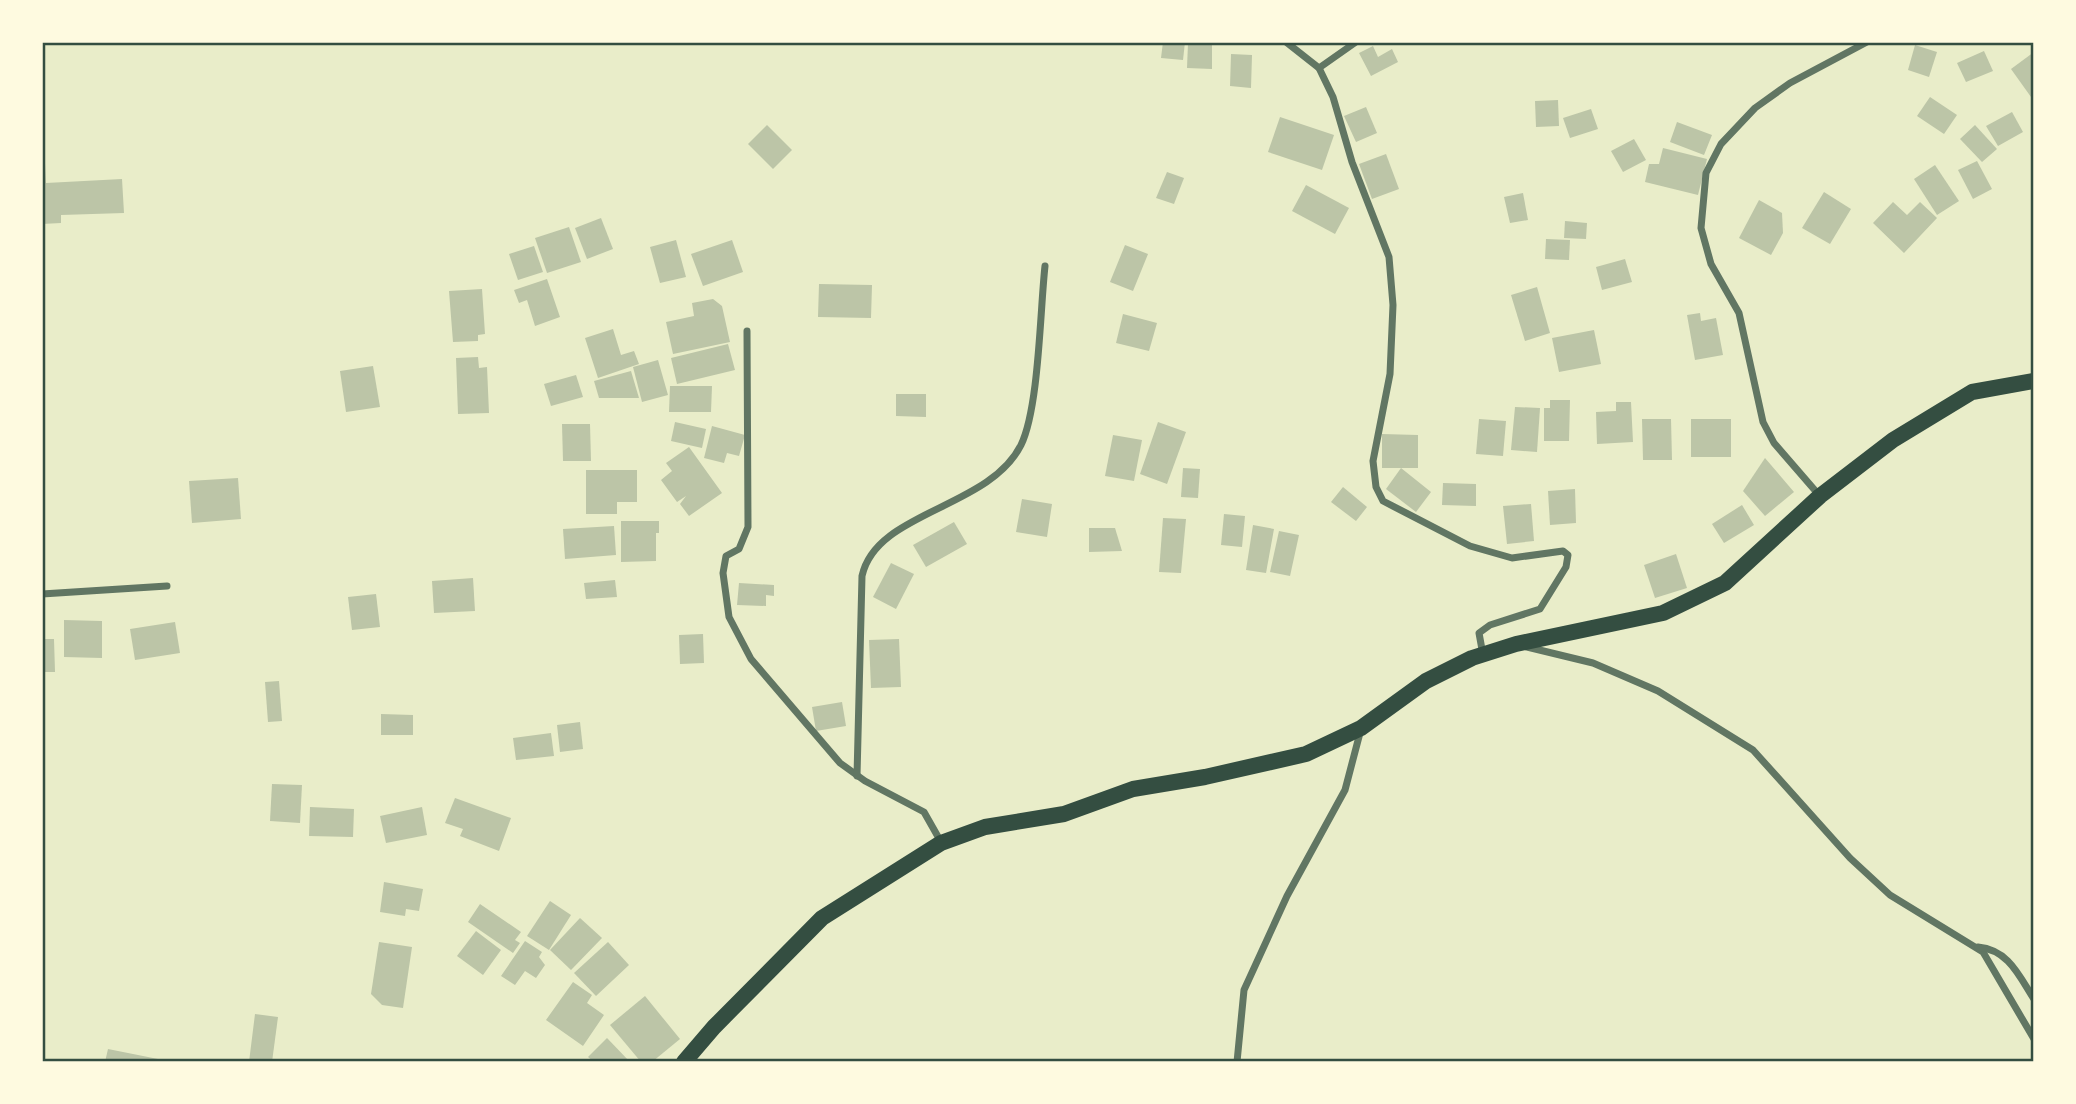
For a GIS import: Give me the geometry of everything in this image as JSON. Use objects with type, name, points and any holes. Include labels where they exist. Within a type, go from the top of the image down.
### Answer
[{"type":"main road","points":[[684,1062],[714,1027],[822,918],[942,843],[985,827],[1065,814],[1133,789],[1205,777],[1306,754],[1361,728],[1426,681],[1483,655],[1516,645],[1663,613],[1725,583],[1819,496],[1893,440],[1972,392],[2034,381]]},
{"type":"street","points":[[1286,42],[1320,68],[1333,97],[1352,162],[1389,257],[1393,305],[1390,374],[1373,461],[1376,487],[1383,501],[1470,546],[1512,558],[1556,551],[1568,555],[1566,567],[1540,609],[1490,625],[1479,633],[1483,655]]},
{"type":"street","points":[[1320,68],[1356,42]]},
{"type":"street","points":[[1819,496],[1774,443],[1763,422],[1739,313],[1711,264],[1701,228],[1706,173],[1721,144],[1755,108],[1790,83],[1867,42]]},
{"type":"street","points":[[857,776],[862,576],[865,560],[889,536],[977,490],[1020,446],[1030,416],[1045,267]]},
{"type":"street","points":[[747,331],[748,527],[739,549],[726,556],[723,573],[729,617],[751,659],[840,763],[857,776],[924,812],[942,843]]},
{"type":"street","points":[[42,594],[167,586]]},
{"type":"street","points":[[1516,645],[1573,656],[1658,691],[1753,750],[1850,858],[1890,895],[1983,952],[2034,1039]]},
{"type":"street","points":[[1237,1062],[1244,990],[1287,895],[1345,790],[1361,728]]},
{"type":"street","points":[[1975,947],[1999,953],[2014,966],[2034,999]]},
{"type":"building","points":[[1163,42],[1185,42],[1183,60],[1161,58]]},
{"type":"building","points":[[1188,43],[1212,43],[1212,69],[1187,68]]},
{"type":"building","points":[[1915,45],[1937,52],[1929,77],[1908,70]]},
{"type":"building","points":[[1373,46],[1378,57],[1392,49],[1398,62],[1371,76],[1359,53]]},
{"type":"building","points":[[1984,51],[1993,71],[1966,82],[1957,63]]},
{"type":"building","points":[[2034,52],[2034,95],[2031,97],[2011,69]]},
{"type":"building","points":[[1231,54],[1252,55],[1251,88],[1230,86]]},
{"type":"building","points":[[1930,97],[1957,115],[1944,134],[1917,116]]},
{"type":"building","points":[[1558,100],[1559,126],[1536,127],[1535,101]]},
{"type":"building","points":[[1366,107],[1377,133],[1356,142],[1344,116]]},
{"type":"building","points":[[1591,109],[1598,129],[1570,138],[1563,118]]},
{"type":"building","points":[[2012,112],[2023,132],[1998,146],[1986,126]]},
{"type":"building","points":[[1280,117],[1334,135],[1322,170],[1268,152]]},
{"type":"building","points":[[1677,122],[1712,135],[1704,155],[1670,142]]},
{"type":"building","points":[[767,125],[792,150],[773,169],[748,144]]},
{"type":"building","points":[[1975,125],[1997,149],[1982,162],[1960,139]]},
{"type":"building","points":[[1634,139],[1646,160],[1623,172],[1611,151]]},
{"type":"building","points":[[1663,148],[1707,159],[1698,195],[1645,182],[1649,164],[1659,164]]},
{"type":"building","points":[[1386,154],[1399,189],[1372,199],[1359,164]]},
{"type":"building","points":[[1977,161],[1992,189],[1973,199],[1958,170]]},
{"type":"building","points":[[42,163],[45,163],[46,183],[122,179],[124,213],[61,215],[61,223],[42,224]]},
{"type":"building","points":[[1935,165],[1959,201],[1937,215],[1914,179]]},
{"type":"building","points":[[1167,172],[1184,178],[1174,204],[1156,198]]},
{"type":"building","points":[[1306,185],[1349,208],[1335,234],[1292,211]]},
{"type":"building","points":[[1824,192],[1851,209],[1830,244],[1802,228]]},
{"type":"building","points":[[1523,193],[1528,220],[1510,223],[1504,197]]},
{"type":"building","points":[[1759,200],[1782,213],[1783,233],[1771,255],[1739,238]]},
{"type":"building","points":[[1893,202],[1907,215],[1920,202],[1937,218],[1904,253],[1873,223]]},
{"type":"building","points":[[601,218],[613,249],[587,259],[575,228]]},
{"type":"building","points":[[1565,221],[1587,223],[1586,239],[1564,238]]},
{"type":"building","points":[[569,227],[581,262],[547,273],[535,238]]},
{"type":"building","points":[[1546,239],[1570,240],[1569,260],[1545,259]]},
{"type":"building","points":[[676,240],[686,277],[660,283],[650,247]]},
{"type":"building","points":[[732,240],[743,272],[703,286],[691,254]]},
{"type":"building","points":[[1125,245],[1148,254],[1133,291],[1110,282]]},
{"type":"building","points":[[534,246],[543,272],[518,280],[509,254]]},
{"type":"building","points":[[1625,259],[1632,282],[1602,290],[1596,267]]},
{"type":"building","points":[[547,279],[560,317],[535,326],[527,300],[519,303],[514,290]]},
{"type":"building","points":[[819,284],[872,285],[871,318],[818,317]]},
{"type":"building","points":[[1537,287],[1550,333],[1525,341],[1511,295]]},
{"type":"building","points":[[482,289],[485,334],[478,335],[478,341],[453,342],[449,291]]},
{"type":"building","points":[[713,299],[722,306],[730,342],[673,354],[666,322],[694,316],[692,303]]},
{"type":"building","points":[[1700,313],[1701,321],[1716,318],[1723,355],[1695,360],[1687,315]]},
{"type":"building","points":[[1123,314],[1157,323],[1149,351],[1116,343]]},
{"type":"building","points":[[613,329],[621,355],[634,351],[639,364],[598,378],[585,338]]},
{"type":"building","points":[[1594,330],[1601,364],[1559,372],[1552,338]]},
{"type":"building","points":[[728,344],[735,370],[677,384],[671,358]]},
{"type":"building","points":[[478,357],[479,368],[487,367],[489,413],[458,414],[456,358]]},
{"type":"building","points":[[658,360],[668,395],[642,402],[633,367]]},
{"type":"building","points":[[373,366],[380,407],[346,412],[340,371]]},
{"type":"building","points":[[631,371],[639,398],[599,398],[594,381]]},
{"type":"building","points":[[576,375],[583,397],[551,406],[544,384]]},
{"type":"building","points":[[670,386],[712,386],[711,412],[669,412]]},
{"type":"building","points":[[896,394],[926,394],[926,417],[896,416]]},
{"type":"building","points":[[1550,400],[1570,400],[1569,441],[1544,441],[1544,408],[1550,408]]},
{"type":"building","points":[[1616,402],[1631,402],[1633,442],[1597,444],[1596,412],[1616,411]]},
{"type":"building","points":[[1515,407],[1540,408],[1537,452],[1511,450]]},
{"type":"building","points":[[1479,419],[1506,421],[1503,456],[1476,454]]},
{"type":"building","points":[[1642,419],[1671,419],[1672,460],[1643,460]]},
{"type":"building","points":[[1691,419],[1731,419],[1731,457],[1691,457]]},
{"type":"building","points":[[675,422],[706,429],[702,448],[671,441]]},
{"type":"building","points":[[1158,422],[1186,432],[1167,484],[1140,474]]},
{"type":"building","points":[[562,424],[590,424],[591,461],[563,461]]},
{"type":"building","points":[[712,426],[745,435],[739,456],[727,453],[724,463],[704,458]]},
{"type":"building","points":[[1382,434],[1418,435],[1418,468],[1382,468]]},
{"type":"building","points":[[1113,435],[1142,440],[1134,481],[1105,476]]},
{"type":"building","points":[[689,447],[722,493],[689,516],[680,504],[686,496],[677,502],[661,480],[672,471],[666,463]]},
{"type":"building","points":[[1765,458],[1794,492],[1765,516],[1743,491]]},
{"type":"building","points":[[1183,468],[1200,469],[1198,498],[1181,497]]},
{"type":"building","points":[[1401,468],[1431,492],[1416,512],[1386,489]]},
{"type":"building","points":[[586,470],[637,470],[637,502],[617,502],[617,514],[586,514]]},
{"type":"building","points":[[238,478],[241,519],[192,523],[189,481]]},
{"type":"building","points":[[1443,483],[1476,484],[1476,506],[1442,505]]},
{"type":"building","points":[[1343,487],[1367,507],[1356,521],[1331,502]]},
{"type":"building","points":[[1575,489],[1576,523],[1550,525],[1548,491]]},
{"type":"building","points":[[1022,499],[1052,504],[1047,537],[1016,532]]},
{"type":"building","points":[[1531,504],[1534,541],[1507,544],[1503,506]]},
{"type":"building","points":[[1742,505],[1754,525],[1724,543],[1712,524]]},
{"type":"building","points":[[1224,514],[1245,516],[1242,547],[1221,545]]},
{"type":"building","points":[[1163,518],[1186,519],[1181,573],[1159,572]]},
{"type":"building","points":[[621,521],[659,521],[656,561],[621,562]]},
{"type":"building","points":[[954,522],[967,544],[926,567],[913,545]]},
{"type":"building","points":[[1253,525],[1274,529],[1266,573],[1246,570]]},
{"type":"building","points":[[614,526],[616,555],[565,559],[563,529]]},
{"type":"building","points":[[1089,528],[1115,528],[1122,551],[1089,552]]},
{"type":"building","points":[[1279,531],[1299,535],[1290,576],[1270,572]]},
{"type":"building","points":[[1676,554],[1687,588],[1655,598],[1644,565]]},
{"type":"building","points":[[891,563],[914,574],[896,609],[873,597]]},
{"type":"building","points":[[473,578],[475,611],[434,613],[432,581]]},
{"type":"building","points":[[615,580],[617,597],[586,599],[584,583]]},
{"type":"building","points":[[739,583],[774,585],[774,596],[766,595],[766,606],[737,605]]},
{"type":"building","points":[[376,594],[380,627],[352,630],[348,597]]},
{"type":"building","points":[[64,620],[102,621],[102,658],[64,657]]},
{"type":"building","points":[[175,622],[180,653],[135,660],[130,629]]},
{"type":"building","points":[[703,634],[704,663],[680,664],[679,635]]},
{"type":"building","points":[[42,639],[54,639],[55,672],[42,672]]},
{"type":"building","points":[[899,639],[901,687],[871,688],[869,640]]},
{"type":"building","points":[[279,681],[282,721],[268,722],[265,682]]},
{"type":"building","points":[[842,702],[846,726],[816,731],[812,707]]},
{"type":"building","points":[[381,714],[413,715],[413,735],[381,735]]},
{"type":"building","points":[[580,722],[583,749],[560,752],[557,725]]},
{"type":"building","points":[[551,733],[554,756],[516,760],[513,738]]},
{"type":"building","points":[[272,784],[302,785],[300,823],[270,821]]},
{"type":"building","points":[[455,798],[511,818],[499,851],[460,836],[463,829],[445,823]]},
{"type":"building","points":[[310,807],[354,809],[353,837],[309,836]]},
{"type":"building","points":[[422,807],[427,835],[386,843],[380,816]]},
{"type":"building","points":[[384,882],[423,889],[419,911],[406,909],[405,916],[380,912]]},
{"type":"building","points":[[550,901],[571,915],[549,950],[527,936]]},
{"type":"building","points":[[480,904],[521,932],[515,940],[520,943],[513,953],[468,922]]},
{"type":"building","points":[[580,918],[602,938],[571,970],[550,950]]},
{"type":"building","points":[[476,931],[501,950],[483,975],[457,956]]},
{"type":"building","points":[[525,941],[542,952],[539,957],[545,965],[536,978],[525,971],[515,985],[501,976]]},
{"type":"building","points":[[379,942],[412,947],[403,1008],[382,1005],[371,994]]},
{"type":"building","points":[[608,942],[629,965],[596,996],[574,973]]},
{"type":"building","points":[[573,982],[592,995],[587,1003],[604,1015],[583,1046],[546,1020]]},
{"type":"building","points":[[645,996],[680,1039],[652,1062],[641,1062],[610,1025]]},
{"type":"building","points":[[255,1014],[278,1017],[272,1062],[249,1062]]},
{"type":"building","points":[[607,1038],[630,1062],[594,1062],[588,1057]]},
{"type":"building","points":[[108,1049],[168,1061],[105,1062]]}]
